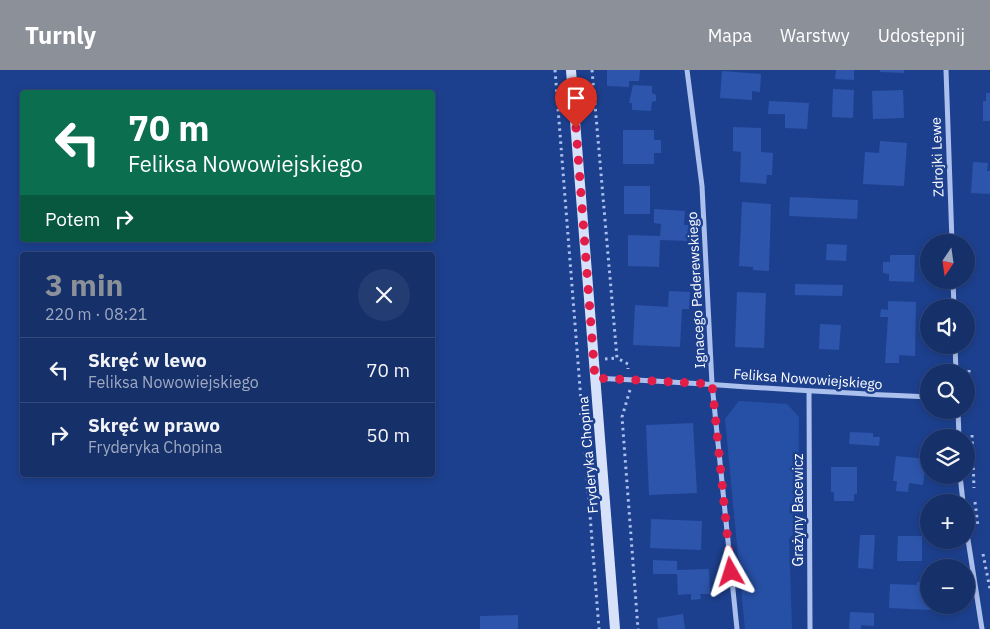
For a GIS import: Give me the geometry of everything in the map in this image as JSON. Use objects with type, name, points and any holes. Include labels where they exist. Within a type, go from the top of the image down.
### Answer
[{"type":"street","name":"Fryderyka Chopina","points":[[571,70],[615,629]]},
{"type":"street","name":"Ignacego Paderewskiego","points":[[687,70],[702,186],[712,384],[737,629]]},
{"type":"street","name":"Zdrojki Lewe","points":[[946,70],[952,234]]},
{"type":"street","name":"Feliksa Nowowiejskiego","points":[[595,378],[920,397]]},
{"type":"street","name":"Grażyny Bacewicz","points":[[809,391],[810,629]]},
{"type":"street","points":[[969,549],[982,629]]},
{"type":"path","points":[[555,70],[599,629]]},
{"type":"path","points":[[592,70],[617,358],[628,364],[630,390],[622,417],[638,629]]},
{"type":"path","points":[[971,426],[979,531]]},
{"type":"path","points":[[982,550],[990,588]]},
{"type":"shaded area","points":[[739,401],[787,404],[799,417],[798,527],[789,539],[792,629],[745,629],[725,419]]},
{"type":"building","points":[[607,70],[640,70],[639,81],[629,81],[629,87],[607,86]]},
{"type":"building","points":[[836,70],[854,70],[854,80],[835,79]]},
{"type":"building","points":[[880,70],[904,70],[904,73],[880,72]]},
{"type":"building","points":[[722,71],[761,74],[760,92],[752,91],[752,100],[720,98]]},
{"type":"building","points":[[633,85],[652,86],[652,93],[656,95],[656,101],[652,102],[651,111],[632,110],[632,103],[629,103]]},
{"type":"building","points":[[833,89],[854,90],[853,118],[832,117]]},
{"type":"building","points":[[903,90],[904,118],[873,119],[872,91]]},
{"type":"building","points":[[986,93],[990,93],[990,121],[983,121],[983,101],[986,101]]},
{"type":"building","points":[[769,101],[809,103],[807,129],[785,128],[785,114],[768,114]]},
{"type":"building","points":[[733,127],[761,128],[761,152],[773,153],[772,175],[767,175],[766,184],[740,182],[741,152],[733,151]]},
{"type":"building","points":[[623,130],[654,130],[654,140],[661,140],[661,153],[654,153],[654,164],[623,164]]},
{"type":"building","points":[[880,141],[907,143],[904,186],[863,184],[865,152],[879,153]]},
{"type":"building","points":[[973,162],[988,163],[987,171],[990,171],[990,194],[971,193]]},
{"type":"building","points":[[624,186],[650,186],[650,214],[624,214]]},
{"type":"building","points":[[790,197],[858,200],[857,219],[789,216]]},
{"type":"building","points":[[742,202],[771,204],[769,271],[753,270],[753,267],[739,266]]},
{"type":"building","points":[[654,209],[685,211],[684,225],[688,225],[687,241],[660,240],[659,267],[628,266],[628,235],[660,236],[661,224],[654,223]]},
{"type":"building","points":[[827,244],[847,245],[846,261],[826,260]]},
{"type":"building","points":[[890,255],[915,255],[914,282],[889,281],[889,274],[883,273],[883,262],[890,262]]},
{"type":"building","points":[[795,284],[843,285],[842,296],[795,295]]},
{"type":"building","points":[[669,291],[690,292],[689,309],[682,309],[680,347],[633,345],[635,305],[668,307]]},
{"type":"building","points":[[737,292],[766,293],[764,348],[735,347]]},
{"type":"building","points":[[888,301],[916,302],[915,356],[899,355],[899,363],[885,363],[888,317],[880,317],[881,309],[888,310]]},
{"type":"building","points":[[820,324],[841,325],[839,350],[819,349]]},
{"type":"building","points":[[693,423],[697,493],[649,495],[646,425]]},
{"type":"building","points":[[850,432],[873,433],[873,437],[880,437],[879,446],[849,444]]},
{"type":"building","points":[[896,456],[920,458],[920,484],[923,485],[909,483],[908,492],[896,491],[897,481],[893,481]]},
{"type":"building","points":[[831,467],[857,467],[857,494],[854,494],[854,501],[834,501],[834,492],[831,492]]},
{"type":"building","points":[[651,519],[702,521],[701,550],[650,548]]},
{"type":"building","points":[[860,535],[875,535],[873,569],[858,568]]},
{"type":"building","points":[[898,536],[920,536],[922,559],[920,561],[897,561]]},
{"type":"building","points":[[653,560],[677,561],[677,570],[709,569],[710,594],[700,594],[701,599],[691,600],[691,594],[678,595],[677,574],[653,574]]},
{"type":"building","points":[[917,582],[920,582],[920,610],[889,608],[890,584],[917,585]]},
{"type":"building","points":[[850,612],[874,613],[874,626],[861,625],[861,629],[849,629]]},
{"type":"building","points":[[683,614],[685,629],[658,629],[657,618]]},
{"type":"building","points":[[518,615],[518,629],[480,629],[480,616]]},
{"type":"route","points":[[576,128],[595,378],[712,384],[731,572]]}]
